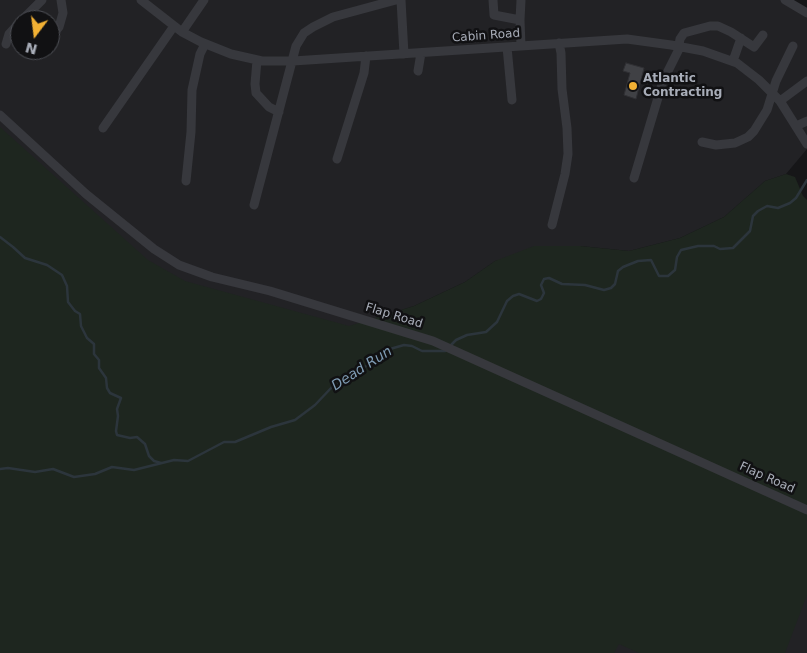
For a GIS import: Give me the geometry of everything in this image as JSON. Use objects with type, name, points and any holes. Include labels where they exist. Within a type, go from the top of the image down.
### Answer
[{"type":"lane","points":[[32,10],[42,0]]},
{"type":"lane","points":[[60,25],[63,13],[61,0]]},
{"type":"lane","name":"Cabin Road","points":[[141,0],[182,32],[204,44],[231,54],[257,60],[293,61],[627,39],[703,51],[733,61],[752,74],[780,101],[807,144]]},
{"type":"lane","points":[[182,32],[204,0]]},
{"type":"lane","points":[[254,205],[296,46],[304,33],[333,17],[396,0]]},
{"type":"lane","points":[[401,0],[400,19],[404,54]]},
{"type":"lane","points":[[493,0],[494,15],[520,20]]},
{"type":"lane","points":[[521,46],[520,20],[522,0]]},
{"type":"lane","points":[[784,0],[807,13]]},
{"type":"lane","points":[[103,128],[174,26]]},
{"type":"lane","points":[[634,178],[663,81],[684,33],[710,26],[725,28],[754,47],[763,35]]},
{"type":"lane","points":[[6,44],[10,33]]},
{"type":"lane","points":[[733,61],[741,38]]},
{"type":"lane","points":[[552,225],[568,154],[561,53],[558,43]]},
{"type":"lane","points":[[186,181],[191,140],[192,90],[204,44]]},
{"type":"lane","points":[[702,142],[726,145],[748,137],[754,131],[767,110],[772,93],[793,46]]},
{"type":"lane","points":[[507,47],[512,100]]},
{"type":"lane","points":[[418,71],[422,53]]},
{"type":"lane","points":[[337,159],[364,73],[366,56]]},
{"type":"lane","points":[[257,60],[256,93],[269,107],[279,112]]},
{"type":"lane","points":[[780,101],[807,81]]},
{"type":"lane","name":"Flap Road","points":[[0,115],[86,194],[154,249],[179,264],[212,278],[270,292],[444,345],[807,510]]},
{"type":"lane","points":[[796,126],[807,121]]},
{"type":"shaded area","points":[[0,0],[785,0],[807,13],[807,149],[786,174],[765,181],[724,217],[680,238],[629,251],[580,246],[495,261],[465,282],[414,306],[376,318],[807,506],[807,653],[0,653]]},
{"type":"shaded area","points":[[0,127],[148,260],[185,281],[349,326],[414,306],[465,282],[495,261],[534,246],[580,246],[629,251],[680,238],[724,217],[765,181],[786,174],[795,177],[803,196],[807,200],[807,595],[785,653],[639,653],[619,644],[614,653],[0,653]]},
{"type":"building","name":"Atlantic Contracting","points":[[626,63],[644,68],[636,99],[624,95],[630,73],[623,71]]},
{"type":"waterway","name":"Dead Run","points":[[0,469],[8,468],[35,472],[53,469],[74,477],[95,474],[112,467],[134,470],[174,460],[188,461],[224,442],[235,442],[271,427],[295,420],[315,405],[332,387],[377,358],[386,355],[390,349],[404,345],[412,346],[422,351],[445,351],[456,340],[467,335],[486,332],[497,322],[507,301],[513,296],[519,294],[537,301],[541,299],[544,293],[541,285],[544,279],[549,278],[562,284],[585,285],[604,290],[611,288],[615,284],[618,271],[638,261],[651,260],[659,276],[668,276],[675,270],[677,257],[681,250],[698,246],[714,246],[720,249],[733,248],[750,231],[753,216],[758,211],[767,206],[778,208],[790,203],[796,198],[807,180]]},
{"type":"waterway","points":[[0,237],[25,258],[47,265],[62,275],[67,286],[68,302],[80,314],[81,326],[87,338],[94,344],[94,354],[99,360],[99,368],[106,378],[107,388],[110,393],[121,398],[117,409],[117,435],[130,438],[137,437],[145,444],[149,456],[154,461],[161,463]]},
{"type":"place","name":"Atlantic Contracting","points":[[633,86]]}]
